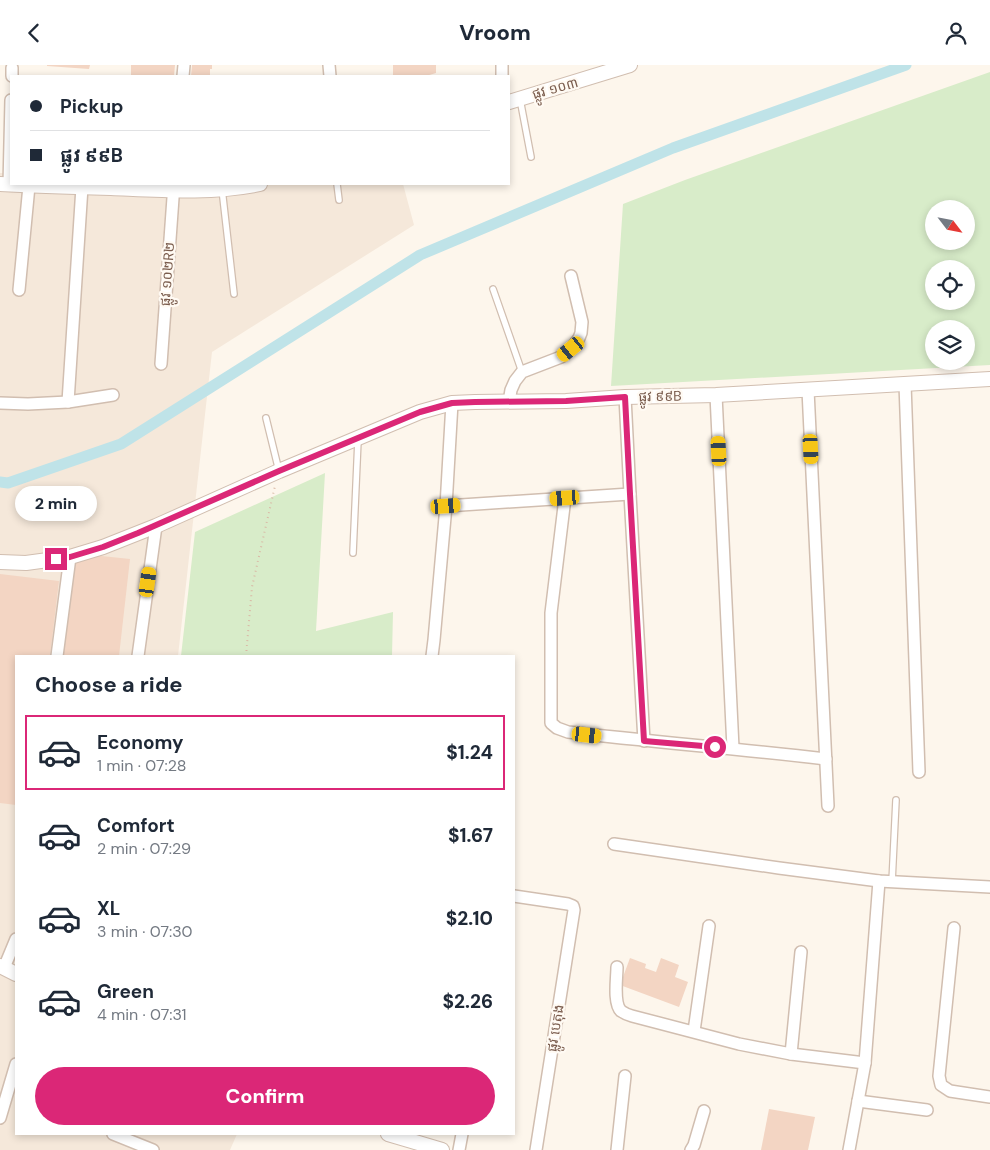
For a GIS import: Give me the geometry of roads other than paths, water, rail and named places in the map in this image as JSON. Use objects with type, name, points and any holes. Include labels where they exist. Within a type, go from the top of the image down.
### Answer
[{"type":"street","name":"ផ្លូវ ១០៣","points":[[514,101],[595,71],[630,65]]},
{"type":"street","points":[[10,112],[4,185],[222,189],[245,185]]},
{"type":"street","points":[[19,291],[30,186]]},
{"type":"street","points":[[68,402],[86,186]]},
{"type":"street","name":"ផ្លូវ ១០២R២","points":[[161,364],[174,187]]},
{"type":"street","points":[[509,402],[511,390],[522,372],[561,357],[571,349],[579,338],[582,322],[571,276]]},
{"type":"street","name":"ផ្លូវ ៩៩B","points":[[0,563],[26,563],[70,557],[103,547],[420,412],[452,403],[716,395],[990,379]]},
{"type":"street","points":[[905,384],[919,772]]},
{"type":"street","points":[[808,390],[828,806]]},
{"type":"street","points":[[0,403],[68,402],[113,395]]},
{"type":"street","points":[[716,395],[733,748]]},
{"type":"street","points":[[625,397],[644,741]]},
{"type":"street","points":[[432,655],[446,506],[452,403]]},
{"type":"street","points":[[446,506],[630,494]]},
{"type":"street","points":[[565,498],[551,613],[551,723],[568,733],[733,748],[826,759]]},
{"type":"street","points":[[138,655],[156,526]]},
{"type":"street","points":[[57,655],[70,557]]},
{"type":"street","points":[[614,844],[879,881],[990,887]]},
{"type":"street","points":[[849,1150],[865,1063],[879,881]]},
{"type":"street","name":"ផ្លូវ បេតុង","points":[[515,896],[568,904],[573,906],[574,910],[536,1150]]},
{"type":"street","points":[[694,1031],[709,926]]},
{"type":"street","points":[[954,929],[939,1076],[941,1085],[950,1091],[990,1097]]},
{"type":"street","points":[[7,969],[15,942]]},
{"type":"street","points":[[791,1054],[801,952]]},
{"type":"street","points":[[617,967],[617,1006],[622,1012],[632,1016],[791,1054],[865,1063]]},
{"type":"street","points":[[0,1118],[15,1067]]},
{"type":"street","points":[[617,1150],[625,1076]]},
{"type":"street","points":[[858,1101],[927,1110]]},
{"type":"street","points":[[690,1150],[694,1145],[704,1111]]},
{"type":"street","points":[[119,1135],[138,1138],[153,1150]]},
{"type":"street","points":[[391,1135],[442,1150]]},
{"type":"street","points":[[459,1150],[462,1135]]},
{"type":"lane","points":[[514,101],[531,157]]},
{"type":"lane","points":[[337,185],[339,200]]},
{"type":"lane","points":[[222,189],[234,294]]},
{"type":"lane","points":[[493,289],[522,372]]},
{"type":"lane","points":[[266,418],[279,471]]},
{"type":"lane","points":[[353,553],[358,438]]},
{"type":"lane","points":[[892,882],[896,801]]},
{"type":"waterway","points":[[0,482],[8,483],[121,444],[420,255],[673,148],[906,65]]}]
